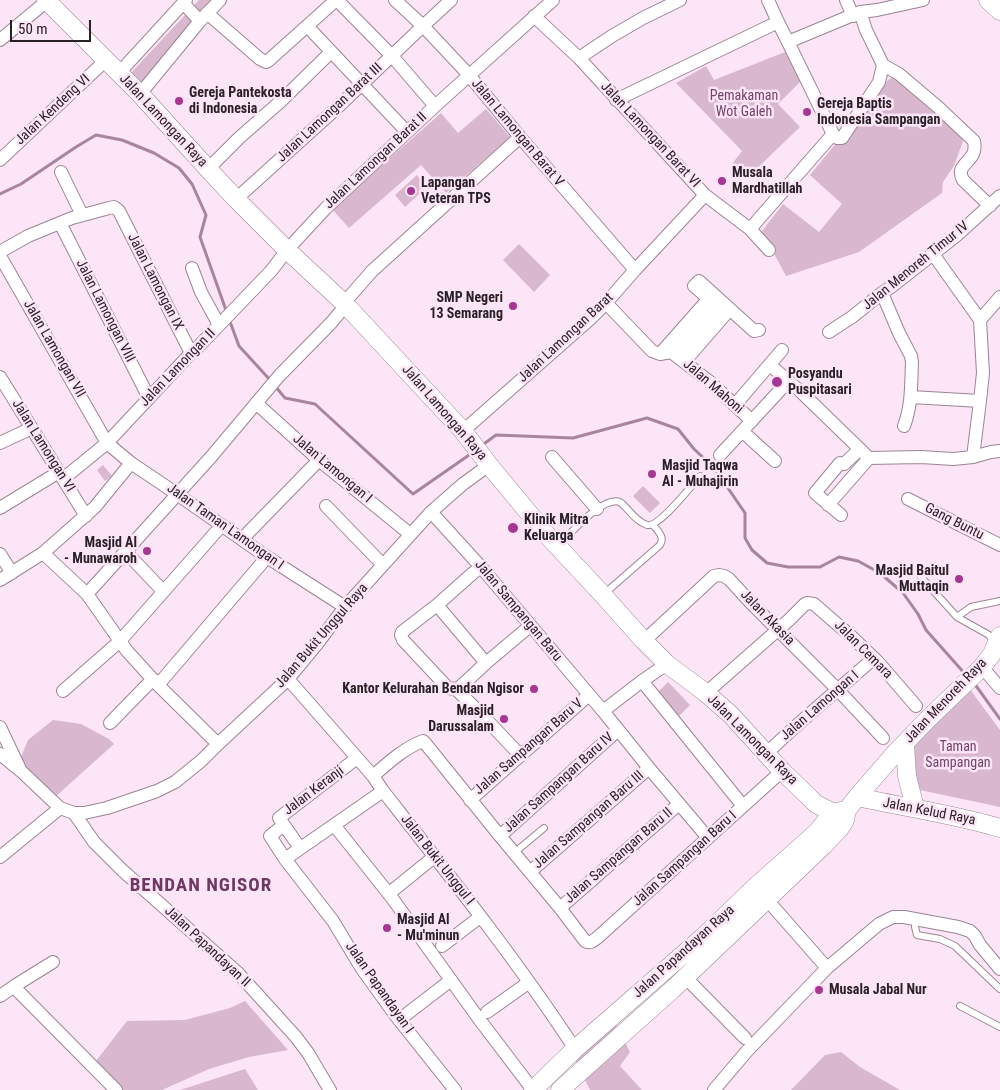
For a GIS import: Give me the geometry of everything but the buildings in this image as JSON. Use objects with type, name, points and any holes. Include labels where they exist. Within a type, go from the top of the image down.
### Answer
[{"type":"main road","name":"Jalan Lamongan Raya","points":[[46,0],[140,94],[236,200],[344,303],[464,433],[557,547],[644,641],[667,664],[706,693],[731,715],[782,771],[816,804],[846,810]]},
{"type":"main road","points":[[988,0],[1000,11]]},
{"type":"main road","name":"Jalan Menoreh Raya","points":[[846,810],[905,743],[980,669],[992,654],[998,640]]},
{"type":"main road","points":[[905,743],[907,776],[915,808]]},
{"type":"main road","name":"Jalan Kelud Raya","points":[[846,810],[915,808],[983,822],[1000,828]]},
{"type":"main road","name":"Jalan Papandayan Raya","points":[[533,1090],[575,1049],[711,929],[812,836],[846,810]]},
{"type":"main road","name":"Jalan Papandayan Raya","points":[[565,1088],[685,978],[824,845],[846,810]]},
{"type":"main road","points":[[711,929],[721,944]]},
{"type":"street","points":[[0,40],[46,0]]},
{"type":"street","points":[[140,94],[220,0]]},
{"type":"street","points":[[119,73],[185,2],[266,62],[337,0],[392,56],[435,106]]},
{"type":"street","name":"Jalan Lamongan Barat V","points":[[395,0],[469,76],[634,270]]},
{"type":"street","name":"Jalan Lamongan Barat III","points":[[236,200],[451,0]]},
{"type":"street","name":"Jalan Lamongan Barat II","points":[[287,250],[326,208],[435,106],[553,0]]},
{"type":"street","points":[[579,58],[643,18],[680,0]]},
{"type":"street","points":[[768,0],[833,134],[837,138],[842,138],[878,82],[883,65]]},
{"type":"street","points":[[846,0],[866,30],[883,65],[899,74],[974,141],[974,154],[961,168],[961,176],[990,206]]},
{"type":"street","points":[[788,42],[856,14],[923,0]]},
{"type":"street","name":"Jalan Lamongan Barat VI","points":[[534,16],[579,58],[705,195],[750,229],[769,250]]},
{"type":"street","points":[[616,100],[778,22]]},
{"type":"street","points":[[308,27],[407,132]]},
{"type":"street","points":[[208,169],[238,138],[281,101],[331,52]]},
{"type":"street","name":"Jalan Kendeng VI","points":[[0,160],[106,60]]},
{"type":"street","points":[[750,229],[833,134]]},
{"type":"street","points":[[87,594],[211,457],[279,376],[342,311],[344,303],[372,272],[520,137]]},
{"type":"street","points":[[0,254],[28,236],[82,215],[61,172]]},
{"type":"street","name":"Jalan Lamongan Barat","points":[[464,433],[590,319],[705,195]]},
{"type":"street","name":"Jalan Menoreh Timur IV","points":[[829,332],[852,318],[957,235],[1000,196]]},
{"type":"street","name":"Jalan Lamongan IX","points":[[82,215],[114,207],[119,211],[191,353]]},
{"type":"street","name":"Jalan Lamongan VIII","points":[[60,223],[149,398]]},
{"type":"street","name":"Jalan Lamongan II","points":[[0,508],[61,475],[107,443],[271,270],[287,250]]},
{"type":"street","name":"Jalan Lamongan VII","points":[[0,254],[107,443]]},
{"type":"street","points":[[933,254],[980,320],[982,373],[973,457]]},
{"type":"street","points":[[192,268],[201,292],[219,325]]},
{"type":"street","points":[[882,293],[912,362],[908,415],[904,426]]},
{"type":"street","points":[[980,320],[1000,297]]},
{"type":"street","points":[[606,303],[652,351],[660,354],[717,302]]},
{"type":"street","points":[[717,302],[754,331],[759,330]]},
{"type":"street","points":[[680,358],[717,302]]},
{"type":"street","points":[[735,405],[782,350]]},
{"type":"street","name":"Jalan Mahoni","points":[[660,354],[671,352],[680,358],[752,421]]},
{"type":"street","points":[[770,365],[865,453]]},
{"type":"street","name":"Jalan Lamongan VI","points":[[0,377],[86,516]]},
{"type":"street","points":[[720,455],[783,387],[786,385],[794,386]]},
{"type":"street","points":[[910,397],[980,402]]},
{"type":"street","name":"Jalan Lamongan I","points":[[256,403],[319,460],[410,534]]},
{"type":"street","points":[[0,443],[32,428]]},
{"type":"street","points":[[742,431],[775,461]]},
{"type":"street","name":"Jalan Taman Lamongan I","points":[[107,443],[131,464],[267,557],[345,607]]},
{"type":"street","points":[[842,515],[815,493],[840,463],[844,464],[865,453],[953,459],[1000,452]]},
{"type":"street","points":[[828,505],[865,453]]},
{"type":"street","points":[[552,457],[597,509]]},
{"type":"street","points":[[242,539],[319,460]]},
{"type":"street","name":"Jalan Bukit Unggul Raya","points":[[60,808],[74,813],[84,813],[107,808],[157,791],[189,772],[288,679],[345,607],[431,512],[488,463]]},
{"type":"street","points":[[0,580],[43,553],[86,516],[131,464]]},
{"type":"street","name":"Gang Buntu","points":[[908,499],[1000,545]]},
{"type":"street","points":[[326,506],[383,564]]},
{"type":"street","name":"Jalan Sampangan Baru","points":[[431,512],[481,567],[708,838]]},
{"type":"street","points":[[63,691],[120,641],[222,525]]},
{"type":"street","points":[[125,552],[163,591]]},
{"type":"street","points":[[43,553],[87,594],[127,651],[155,682],[218,744]]},
{"type":"street","points":[[0,554],[12,572]]},
{"type":"street","points":[[110,723],[155,682],[267,557]]},
{"type":"street","points":[[481,567],[402,632],[401,636],[448,688],[456,689],[520,755]]},
{"type":"street","name":"Jalan Akasia","points":[[644,641],[714,576],[724,576],[838,690],[882,738]]},
{"type":"street","name":"Jalan Cemara","points":[[777,629],[804,604],[811,603],[817,606],[874,658],[916,706]]},
{"type":"street","points":[[437,605],[486,663]]},
{"type":"street","points":[[456,689],[530,626]]},
{"type":"street","points":[[706,693],[777,629]]},
{"type":"street","name":"Jalan Lamongan I","points":[[767,753],[789,731],[874,658]]},
{"type":"street","points":[[603,711],[667,664]]},
{"type":"street","points":[[980,669],[1000,688]]},
{"type":"street","name":"Jalan Bukit Unggul I","points":[[288,679],[373,776],[480,917],[575,1049]]},
{"type":"street","points":[[642,681],[743,806]]},
{"type":"street","name":"Jalan Sampangan Baru V","points":[[470,800],[589,695]]},
{"type":"street","points":[[0,727],[21,772]]},
{"type":"street","name":"Jalan Sampangan Baru IV","points":[[500,836],[618,730]]},
{"type":"street","points":[[373,776],[404,751],[423,741],[560,908]]},
{"type":"street","name":"Jalan Keranji","points":[[300,848],[279,818],[357,758]]},
{"type":"street","points":[[0,857],[60,808],[21,772],[3,760]]},
{"type":"street","name":"Jalan Sampangan Baru III","points":[[530,872],[649,768]]},
{"type":"street","name":"Jalan Sampangan Baru I","points":[[560,908],[585,941],[591,943],[782,771]]},
{"type":"street","points":[[285,859],[383,791]]},
{"type":"street","name":"Jalan Sampangan Baru II","points":[[560,908],[679,804]]},
{"type":"street","name":"Jalan Papandayan II","points":[[74,813],[94,842],[122,870],[238,973],[296,1037],[330,1090]]},
{"type":"street","name":"Jalan Keranji","points":[[284,825],[270,836],[305,884]]},
{"type":"street","points":[[334,825],[392,898],[533,1090]]},
{"type":"street","points":[[392,891],[434,857]]},
{"type":"street","name":"Jalan Papandayan I","points":[[305,884],[333,921],[362,969],[399,1020],[455,1090]]},
{"type":"street","points":[[755,887],[827,968]]},
{"type":"street","points":[[442,946],[480,917]]},
{"type":"street","points":[[714,1090],[747,1051],[827,968],[879,924],[892,917],[958,927],[970,931],[1000,969]]},
{"type":"street","points":[[0,996],[53,962]]},
{"type":"street","points":[[685,978],[745,1038]]},
{"type":"street","points":[[399,1020],[451,980]]},
{"type":"street","points":[[487,1012],[528,983]]},
{"type":"street","points":[[16,985],[18,991],[116,1090]]},
{"type":"lane","points":[[557,547],[580,523],[597,509],[611,501],[618,500],[642,523],[653,525],[674,506],[700,476]]},
{"type":"lane","points":[[603,595],[660,545],[662,537],[653,525]]},
{"type":"lane","points":[[920,578],[957,617],[998,640]]},
{"type":"lane","points":[[957,617],[971,607],[1000,601]]},
{"type":"lane","points":[[514,853],[544,828]]},
{"type":"lane","points":[[916,920],[917,935],[940,939],[955,946],[1000,989]]},
{"type":"lane","points":[[960,1006],[1000,1027]]},
{"type":"green space","points":[[199,0],[217,0],[143,88],[130,74]]},
{"type":"green space","name":"Pemakaman Wot Galeh","points":[[785,52],[801,81],[778,104],[800,127],[746,179],[732,164],[742,151],[676,83],[706,66],[714,80]]},
{"type":"green space","points":[[898,74],[964,138],[954,166],[943,182],[942,193],[859,252],[786,276],[762,231],[783,204],[819,232],[842,204],[810,175],[888,80]]},
{"type":"green space","points":[[486,109],[510,137],[446,193],[421,165],[349,228],[332,209],[441,113],[458,133]]},
{"type":"green space","name":"Lapangan Veteran TPS","points":[[417,175],[427,187],[405,207],[395,195]]},
{"type":"green space","points":[[519,244],[550,275],[534,292],[503,260]]},
{"type":"green space","points":[[103,465],[112,476],[105,481],[97,470]]},
{"type":"green space","points":[[643,486],[660,503],[650,513],[633,496]]},
{"type":"green space","points":[[668,682],[690,705],[679,716],[656,694]]},
{"type":"green space","name":"Taman Sampangan","points":[[969,688],[1000,730],[1000,807],[920,790],[914,771],[911,754],[917,737]]},
{"type":"green space","points":[[53,720],[81,724],[109,739],[114,744],[55,797],[19,762],[28,740]]},
{"type":"green space","points":[[245,1001],[288,1050],[249,1057],[209,1069],[162,1090],[115,1090],[96,1061],[127,1021],[185,1020],[230,1008]]},
{"type":"green space","points":[[616,1025],[630,1052],[620,1066],[642,1090],[590,1090],[575,1060]]},
{"type":"green space","points":[[841,1052],[860,1067],[900,1090],[791,1090],[825,1055]]},
{"type":"green space","points":[[245,1069],[258,1090],[180,1090]]},
{"type":"waterway","points":[[0,194],[21,184],[96,135],[122,140],[154,153],[179,168],[192,184],[206,215],[200,237],[227,313]]},
{"type":"waterway","points":[[229,319],[239,346],[271,381]]},
{"type":"waterway","points":[[275,386],[285,398],[315,404],[413,494],[472,453]]},
{"type":"waterway","points":[[481,446],[496,435],[573,438],[647,418],[678,429],[719,475],[745,513],[745,538],[752,550],[767,563],[788,567],[820,567],[839,557],[858,561],[880,573],[903,593],[918,614],[926,630],[966,675]]},
{"type":"waterway","points":[[974,683],[1000,719]]},
{"type":"place","name":"Gereja Pantekosta di Indonesia","points":[[179,101]]},
{"type":"place","name":"Gereja Baptis Indonesia Sampangan","points":[[807,112]]},
{"type":"place","name":"Musala Mardhatillah","points":[[722,181]]},
{"type":"place","name":"Lapangan Veteran TPS","points":[[411,191]]},
{"type":"place","name":"SMP Negeri 13 Semarang","points":[[513,306]]},
{"type":"place","name":"Posyandu Puspitasari","points":[[777,382]]},
{"type":"place","name":"Masjid Taqwa Al - Muhajirin","points":[[652,474]]},
{"type":"place","name":"Klinik Mitra Keluarga","points":[[513,528]]},
{"type":"place","name":"Masjid Al - Munawaroh","points":[[147,551]]},
{"type":"place","name":"Masjid Baitul Muttaqin","points":[[959,579]]},
{"type":"place","name":"Kantor Kelurahan Bendan Ngisor","points":[[534,689]]},
{"type":"place","name":"Masjid Darussalam","points":[[504,719]]},
{"type":"place","name":"Masjid Al - Mu'minun","points":[[387,928]]},
{"type":"place","name":"Musala Jabal Nur","points":[[819,990]]},
{"type":"district","name":"BENDAN NGISOR","points":[[201,886]]}]
